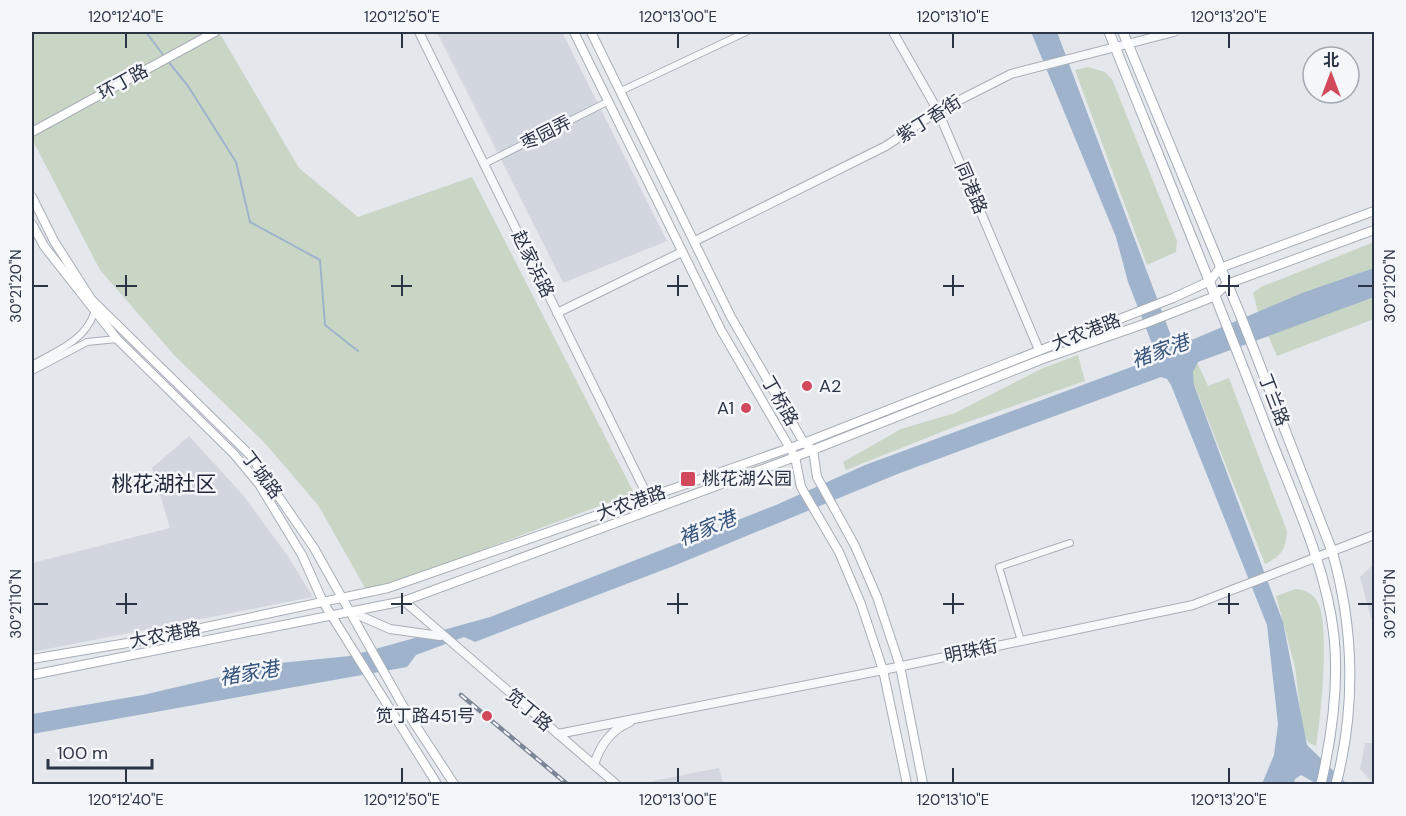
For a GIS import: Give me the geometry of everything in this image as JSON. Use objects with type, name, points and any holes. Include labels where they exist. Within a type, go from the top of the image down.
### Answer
[{"type":"main road","name":"环丁路","points":[[32,132],[215,32]]},
{"type":"main road","name":"丁桥路","points":[[574,32],[721,330],[788,449],[795,457],[801,487],[844,563],[883,670],[907,784]]},
{"type":"main road","name":"丁桥路","points":[[591,32],[731,317],[804,443],[813,450]]},
{"type":"main road","name":"丁兰路","points":[[1109,32],[1210,281],[1213,297],[1226,322],[1316,557],[1327,594],[1335,659],[1327,759],[1321,784]]},
{"type":"main road","name":"丁兰路","points":[[1123,32],[1253,346],[1332,551],[1343,590],[1351,681],[1336,784]]},
{"type":"main road","name":"丁城路","points":[[32,197],[54,242],[92,299],[250,455],[314,548],[403,706],[454,784]]},
{"type":"main road","points":[[1220,268],[1374,212]]},
{"type":"main road","name":"丁城路","points":[[32,224],[44,246],[94,313],[117,339],[234,454],[259,484],[302,555],[331,616],[436,784]]},
{"type":"main road","name":"大农港路","points":[[32,675],[404,601],[795,457],[1042,359],[1144,324],[1213,297],[1227,284],[1374,230]]},
{"type":"main road","name":"大农港路","points":[[32,659],[146,640],[388,588],[804,443],[1173,298],[1210,281],[1220,268]]},
{"type":"main road","points":[[813,450],[817,477],[872,586],[900,666],[923,784]]},
{"type":"street","name":"赵家浜路","points":[[419,32],[648,497]]},
{"type":"street","points":[[621,92],[746,32]]},
{"type":"street","name":"同港路","points":[[893,32],[938,111],[1039,350]]},
{"type":"street","name":"紫丁香街","points":[[695,241],[886,146],[938,111],[989,83],[1011,74],[1174,32]]},
{"type":"street","name":"枣园弄","points":[[484,164],[609,101]]},
{"type":"street","points":[[557,313],[682,252]]},
{"type":"street","points":[[32,365],[81,336],[90,325],[94,313]]},
{"type":"street","points":[[32,371],[87,342],[117,339]]},
{"type":"street","name":"明珠街","points":[[558,734],[883,670],[1193,605],[1374,535]]},
{"type":"street","points":[[1021,641],[999,567],[1070,543]]},
{"type":"street","name":"笕丁路","points":[[404,601],[442,637],[616,784]]},
{"type":"street","points":[[348,611],[390,629],[442,637]]},
{"type":"street","points":[[594,765],[599,750],[610,735],[624,725],[644,717]]},
{"type":"shaded area","points":[[437,32],[562,32],[667,241],[563,283]]},
{"type":"shaded area","points":[[189,436],[243,495],[287,555],[313,597],[32,652],[32,563],[170,528],[152,468]]},
{"type":"shaded area","points":[[1374,564],[1374,617],[1371,618],[1360,577]]},
{"type":"shaded area","points":[[1365,743],[1374,743],[1374,784],[1360,769]]},
{"type":"shaded area","points":[[719,768],[723,784],[649,784],[653,781]]},
{"type":"green space","points":[[32,32],[219,32],[299,168],[358,217],[472,177],[634,493],[368,593],[318,505],[263,441],[175,356],[100,270],[32,139]]},
{"type":"green space","points":[[1088,67],[1105,72],[1112,79],[1177,241],[1176,252],[1147,265],[1075,70]]},
{"type":"green space","points":[[1374,242],[1374,269],[1259,316],[1253,293],[1261,287]]},
{"type":"green space","points":[[1374,290],[1374,319],[1277,356],[1267,333]]},
{"type":"green space","points":[[1078,355],[1085,381],[959,425],[846,470],[843,462],[901,429],[955,413],[1043,368]]},
{"type":"green space","points":[[1197,362],[1208,386],[1229,378],[1287,531],[1282,552],[1265,564],[1189,372]]},
{"type":"green space","points":[[1296,589],[1306,591],[1314,597],[1322,615],[1323,673],[1316,746],[1309,743],[1303,734],[1295,667],[1276,596]]},
{"type":"water","name":"褚家港","points":[[1031,32],[1057,32],[1173,341],[1180,343],[1194,339],[1302,293],[1374,268],[1374,297],[1198,362],[1193,372],[1194,385],[1283,622],[1307,745],[1347,784],[1317,784],[1301,775],[1295,779],[1294,784],[1262,784],[1274,755],[1278,724],[1267,625],[1171,385],[1167,379],[1161,377],[900,473],[676,565],[475,642],[464,637],[416,655],[407,667],[32,734],[32,714],[143,695],[280,663],[350,656],[490,617],[776,505],[865,465],[1153,359],[1154,349],[1128,282],[1116,237]]},
{"type":"waterway","points":[[146,32],[164,56]]},
{"type":"waterway","points":[[167,60],[188,86],[236,162],[250,222],[320,260],[325,325],[358,351]]},
{"type":"railway","points":[[461,695],[567,784]]},
{"type":"place","name":"A2","points":[[807,386]]},
{"type":"place","name":"A1","points":[[746,408]]},
{"type":"place","name":"桃花湖公园","points":[[688,479]]},
{"type":"place","name":"笕丁路451号","points":[[487,716]]},
{"type":"district","name":"桃花湖社区","points":[[164,484]]}]
